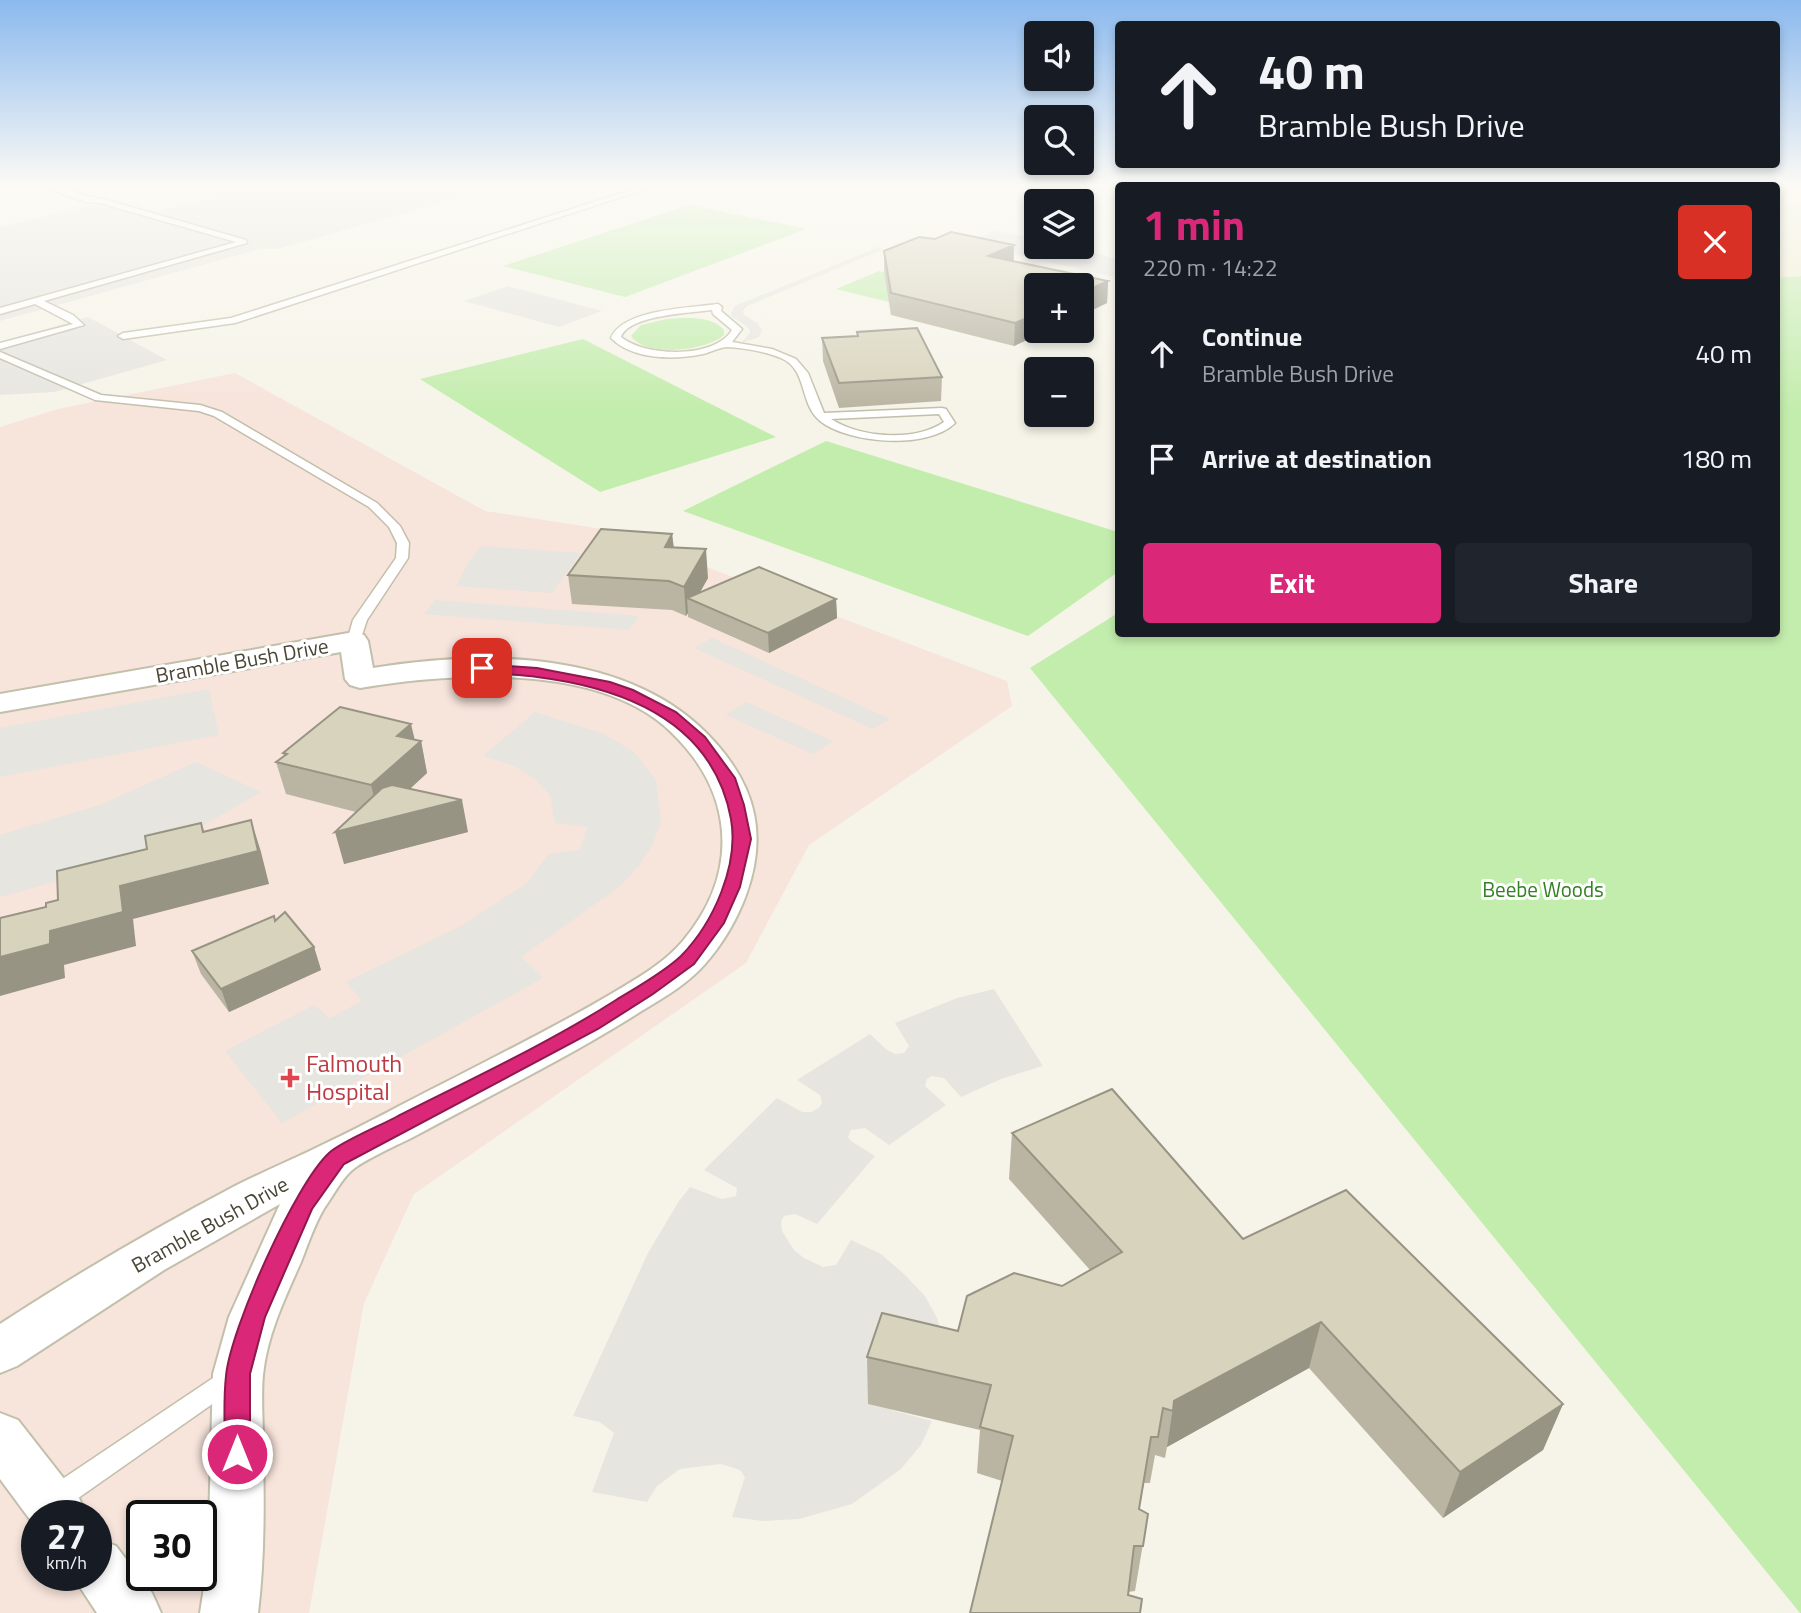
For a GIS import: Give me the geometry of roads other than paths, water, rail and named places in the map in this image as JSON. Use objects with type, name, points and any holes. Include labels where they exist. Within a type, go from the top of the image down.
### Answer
[{"type":"street","name":"Bramble Bush Drive","points":[[0,703],[354,641],[360,679],[434,668],[500,669],[582,680],[605,685],[639,698],[671,715],[700,740],[727,778],[743,839],[732,887],[715,923],[687,960],[591,1024],[336,1158],[240,1204],[63,1309],[0,1351]]},
{"type":"street","points":[[229,1613],[236,1562],[238,1374],[253,1317],[303,1204],[336,1158]]},
{"type":"street","points":[[0,1437],[48,1500]]},
{"type":"street","points":[[112,1586],[132,1613]]},
{"type":"lane","points":[[0,311],[185,259]]},
{"type":"lane","points":[[122,336],[206,326],[242,318],[424,259]]},
{"type":"lane","points":[[0,346],[80,326],[70,317],[36,301]]},
{"type":"lane","points":[[725,344],[733,340],[737,330],[716,312],[718,307],[638,320],[619,330],[616,338],[629,348],[659,354],[695,352],[725,344],[775,354],[800,366],[821,416],[840,427],[892,437],[933,435],[950,423],[942,411],[821,416]]},
{"type":"lane","points":[[0,355],[99,398],[200,408],[218,414],[373,505],[391,519],[404,545],[402,560],[359,619],[354,641]]},
{"type":"lane","points":[[67,1500],[238,1374]]},
{"type":"place","name":"Falmouth Hospital","points":[[290,1078]]},
{"type":"park label","name":"Beebe Woods","points":[[1543,890]]}]
